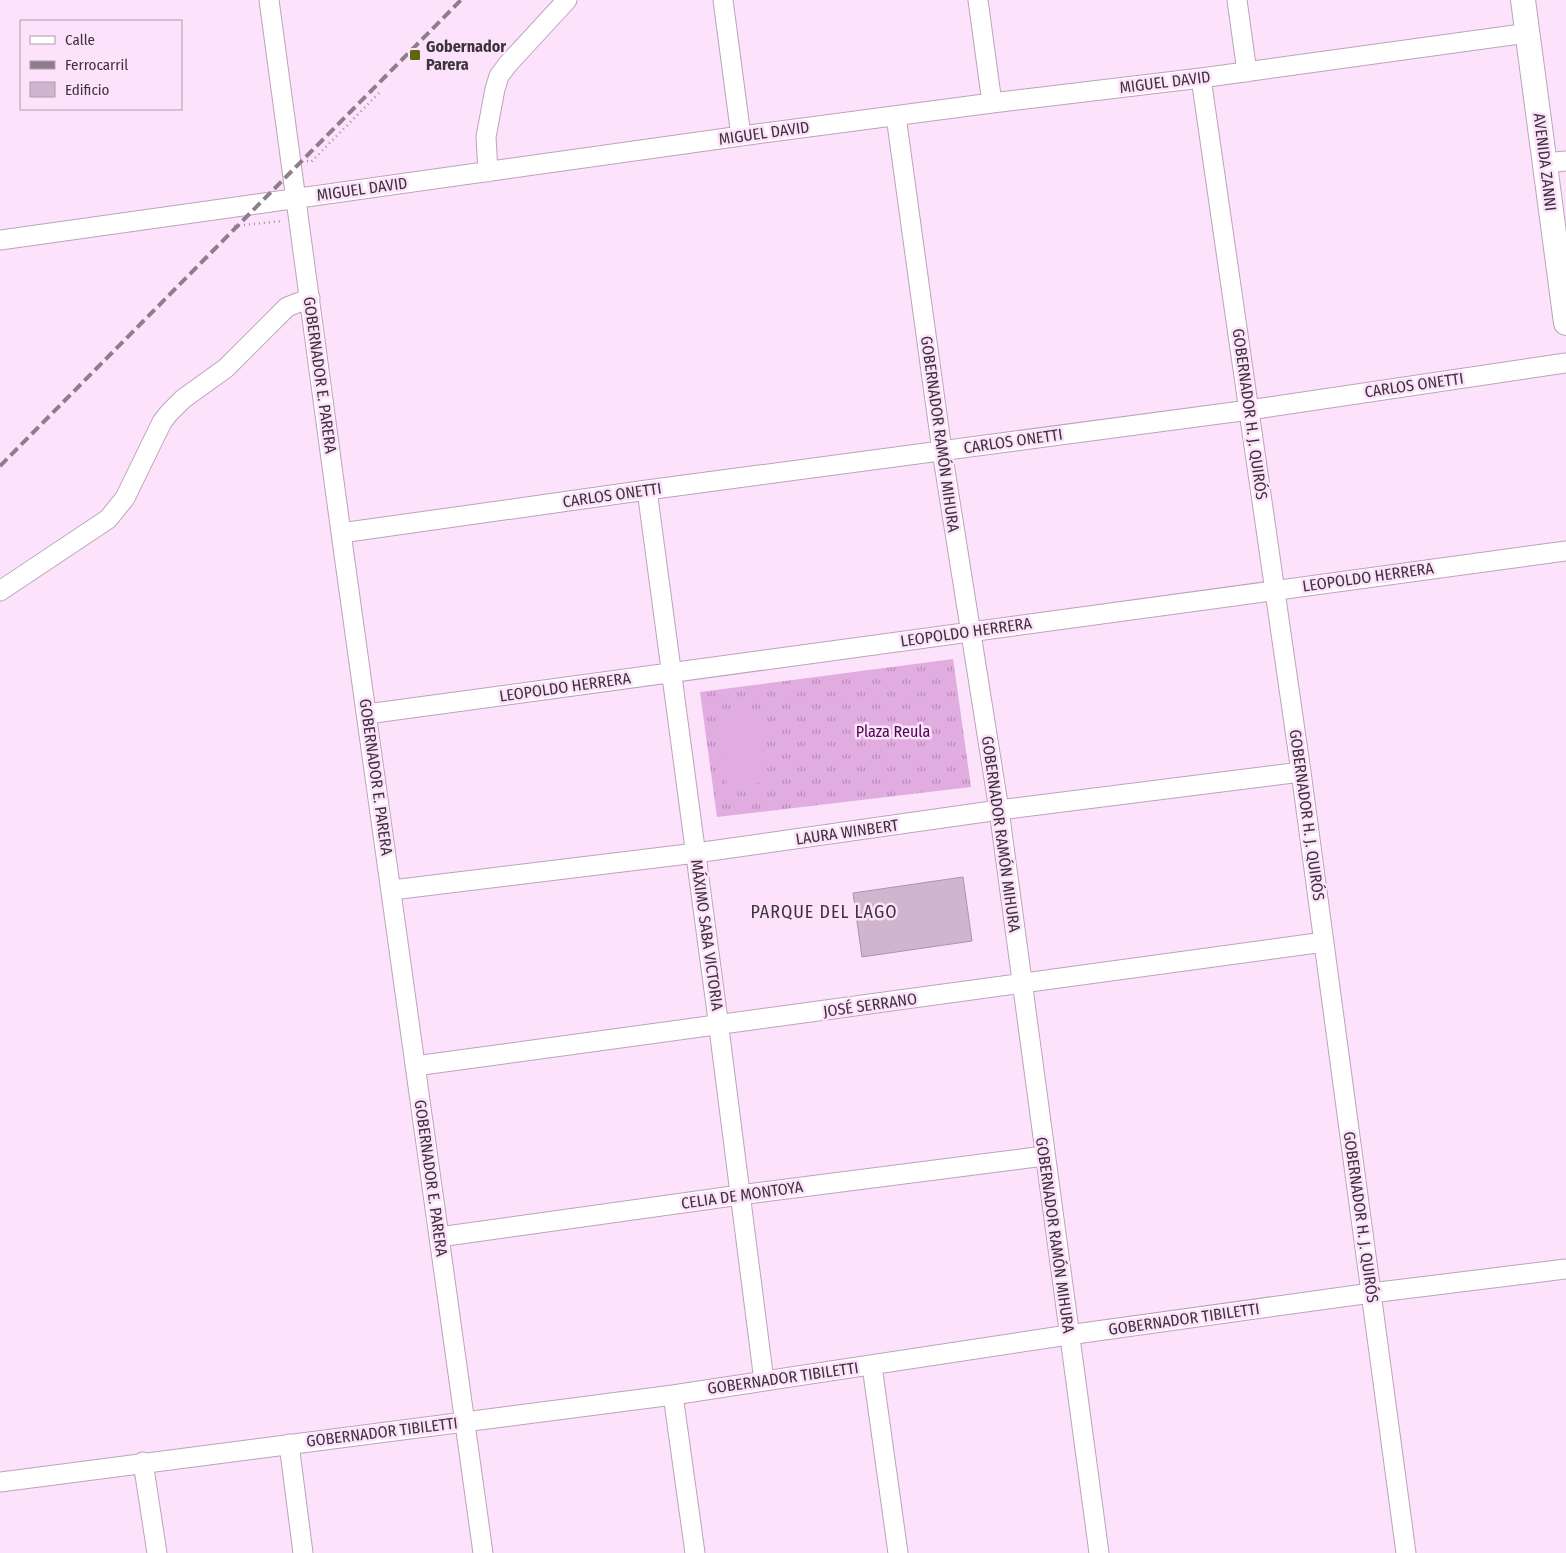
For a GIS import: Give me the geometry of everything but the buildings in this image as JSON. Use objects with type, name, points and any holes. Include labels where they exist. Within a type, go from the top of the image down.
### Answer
[{"type":"main road","name":"AVENIDA ZANNI","points":[[1524,0],[1528,33],[1555,162],[1566,324]]},
{"type":"street","name":"GOBERNADOR E. PARERA","points":[[269,0],[341,534],[483,1553]]},
{"type":"street","points":[[488,172],[486,137],[494,88],[499,76],[567,0]]},
{"type":"street","points":[[723,0],[741,136]]},
{"type":"street","points":[[978,0],[992,103]]},
{"type":"street","points":[[1237,0],[1247,72]]},
{"type":"street","name":"MIGUEL DAVID","points":[[0,240],[741,136],[1247,72],[1528,33]]},
{"type":"street","name":"GOBERNADOR H. J. QUIRÓS","points":[[1201,78],[1301,772],[1406,1553]]},
{"type":"street","name":"GOBERNADOR RAMÓN MIHURA","points":[[896,116],[942,451],[998,810],[1099,1553]]},
{"type":"street","points":[[0,590],[108,519],[125,498],[162,422],[169,413],[200,386],[226,368],[287,307],[310,298]]},
{"type":"street","name":"CARLOS ONETTI","points":[[341,534],[647,490],[1249,410],[1566,363]]},
{"type":"street","name":"MÁXIMO SABA VICTORIA","points":[[647,490],[719,1026],[764,1381]]},
{"type":"street","name":"LEOPOLDO HERRERA","points":[[367,714],[1275,589],[1566,551]]},
{"type":"street","name":"LAURA WINBERT","points":[[392,890],[696,854],[998,810],[1301,772]]},
{"type":"street","name":"JOSÉ SERRANO","points":[[415,1066],[1324,942]]},
{"type":"street","name":"CELIA DE MONTOYA","points":[[439,1237],[740,1195],[1044,1156]]},
{"type":"street","name":"GOBERNADOR TIBILETTI","points":[[0,1482],[674,1394],[872,1366],[1068,1335],[1371,1293],[1566,1270]]},
{"type":"street","points":[[872,1366],[898,1553]]},
{"type":"street","points":[[674,1394],[695,1553]]},
{"type":"street","points":[[289,1444],[303,1553]]},
{"type":"street","points":[[143,1462],[157,1553]]},
{"type":"path","points":[[291,161],[304,160],[311,162],[379,93]]},
{"type":"green space","name":"Plaza Reula","points":[[953,659],[971,787],[717,817],[700,692]]},
{"type":"green space","points":[[758,713],[768,782],[727,788],[717,719]]},
{"type":"railway","points":[[0,466],[461,0]]},
{"type":"place","name":"Gobernador Parera","points":[[415,55]]},
{"type":"district","name":"PARQUE DEL LAGO","points":[[824,912]]}]
